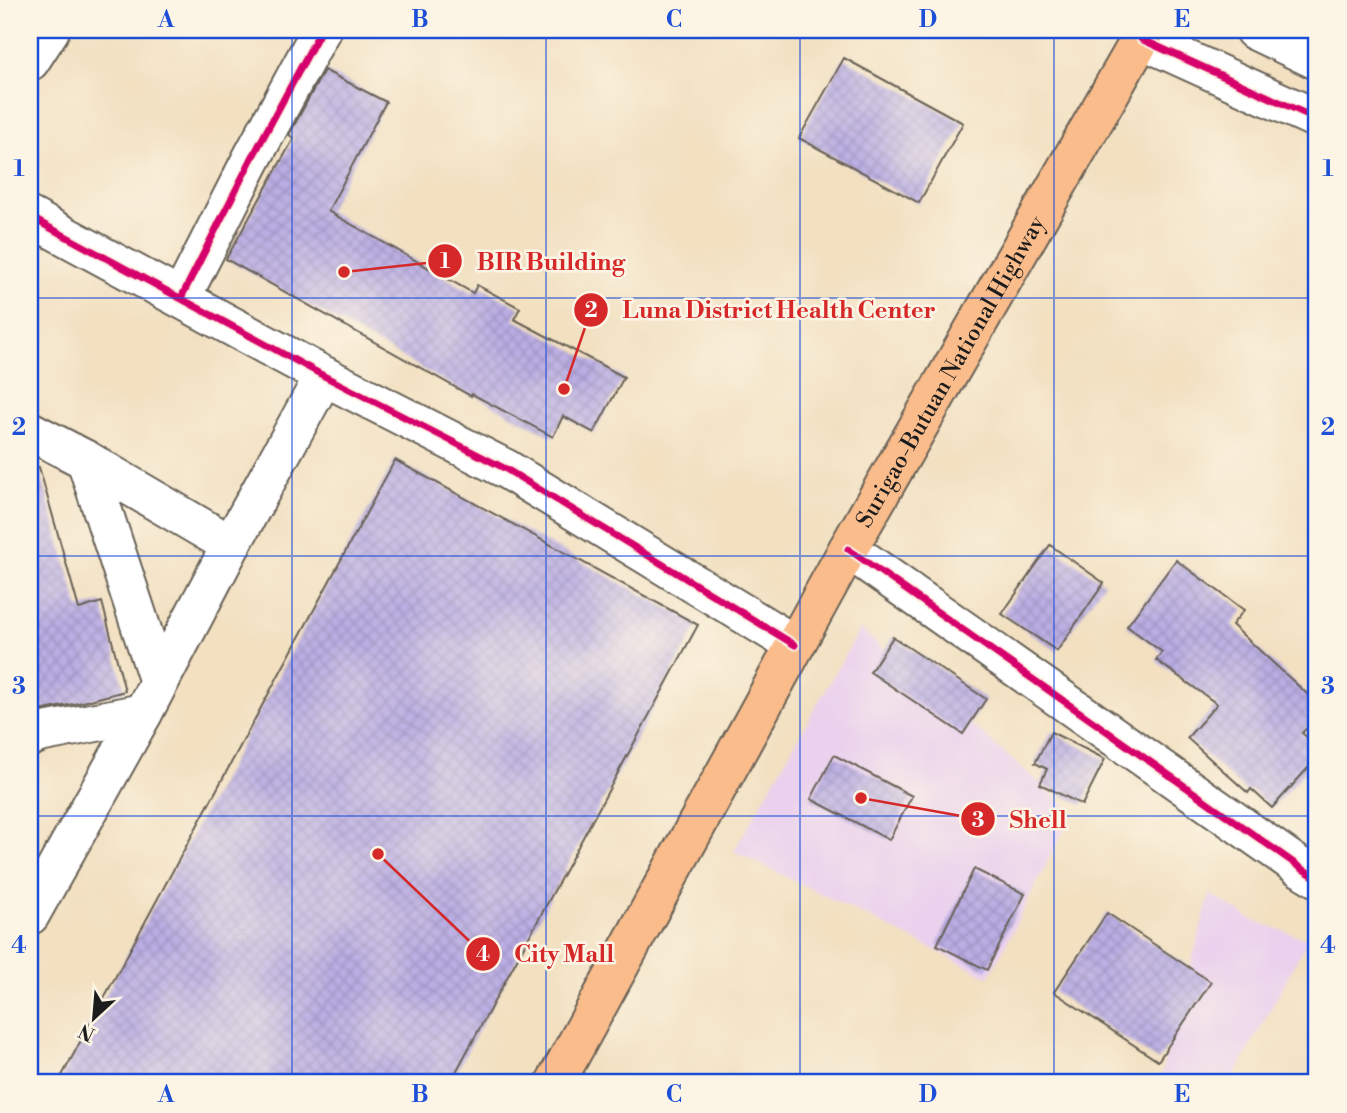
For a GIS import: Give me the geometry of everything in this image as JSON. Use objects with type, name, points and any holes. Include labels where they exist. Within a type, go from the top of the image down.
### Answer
[{"type":"highway","name":"Surigao-Butuan National Highway","points":[[555,1083],[848,549],[1144,34]]},
{"type":"street","points":[[30,61],[50,30]]},
{"type":"street","points":[[181,298],[321,30]]},
{"type":"street","points":[[1254,30],[1317,60]]},
{"type":"street","points":[[1144,34],[1317,119]]},
{"type":"street","points":[[30,217],[324,376],[506,469],[795,645]]},
{"type":"street","points":[[30,915],[324,376]]},
{"type":"street","points":[[30,431],[86,460],[231,545]]},
{"type":"street","points":[[86,460],[151,697]]},
{"type":"street","points":[[848,549],[1317,877]]},
{"type":"street","points":[[30,737],[151,697]]},
{"type":"shaded area","points":[[860,629],[1073,812],[989,977],[734,851]]},
{"type":"shaded area","points":[[1210,894],[1254,921],[1308,939],[1231,1083],[1159,1083]]},
{"type":"building","points":[[844,58],[963,123],[919,203],[799,138]]},
{"type":"building","points":[[324,70],[386,102],[328,211],[473,293],[477,285],[520,308],[514,319],[624,377],[594,433],[563,416],[553,437],[472,394],[471,396],[226,259],[294,138],[289,135]]},
{"type":"building","points":[[395,460],[698,625],[450,1083],[58,1083]]},
{"type":"building","points":[[39,467],[79,609],[102,602],[125,691],[30,713],[30,468]]},
{"type":"building","points":[[1050,545],[1104,583],[1057,651],[1002,614]]},
{"type":"building","points":[[1176,560],[1244,610],[1232,625],[1317,703],[1317,717],[1302,733],[1317,746],[1317,758],[1272,808],[1251,789],[1248,793],[1187,738],[1217,704],[1156,660],[1162,652],[1127,626]]},
{"type":"building","points":[[893,637],[986,699],[963,734],[870,672]]},
{"type":"building","points":[[1051,732],[1105,759],[1082,805],[1040,784],[1047,769],[1035,763]]},
{"type":"building","points":[[834,755],[912,796],[889,840],[811,799]]},
{"type":"building","points":[[974,869],[1025,894],[987,970],[937,945]]},
{"type":"building","points":[[1107,913],[1211,982],[1158,1061],[1054,992]]},
{"type":"cycle path","points":[[181,298],[321,30]]},
{"type":"cycle path","points":[[1141,39],[1317,119]]},
{"type":"cycle path","points":[[30,217],[324,376],[506,469],[795,645]]},
{"type":"cycle path","points":[[848,549],[1317,878]]},
{"type":"place","name":"BIR Building","points":[[344,272]]},
{"type":"place","name":"Luna District Health Center","points":[[564,389]]},
{"type":"place","name":"Shell","points":[[861,798]]},
{"type":"place","name":"City Mall","points":[[378,854]]}]
